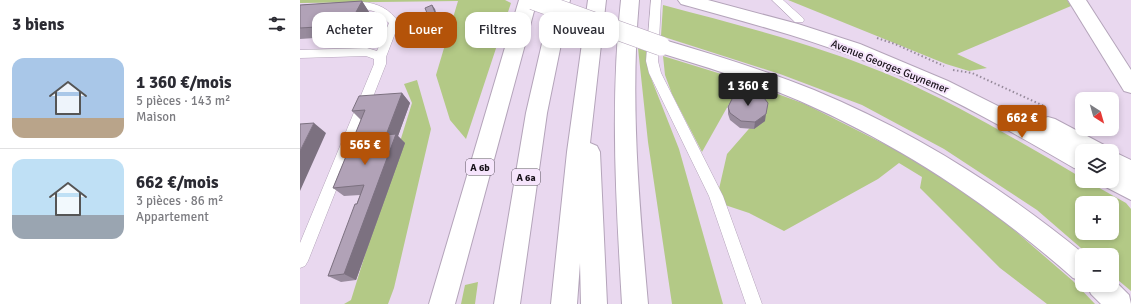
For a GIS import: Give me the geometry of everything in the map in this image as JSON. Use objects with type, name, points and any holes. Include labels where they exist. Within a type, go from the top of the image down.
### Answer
[{"type":"main road","name":"A 6b","points":[[442,304],[528,0]]},
{"type":"main road","points":[[533,0],[661,46],[725,66],[826,104],[898,139],[934,159],[1002,203],[1075,263]]},
{"type":"main road","name":"A 6a","points":[[507,304],[515,244],[539,100],[561,0]]},
{"type":"main road","points":[[564,304],[575,175],[586,74],[597,0]]},
{"type":"main road","points":[[630,0],[624,75],[625,146],[635,304]]},
{"type":"main road","name":"Avenue Georges Guynemer","points":[[687,0],[814,36],[854,49],[910,72],[972,102],[1075,157]]},
{"type":"main road","name":"Avenue Georges Guynemer","points":[[725,0],[799,20],[907,56],[976,88],[1083,144]]},
{"type":"main road","points":[[1077,0],[1131,86]]},
{"type":"main road","points":[[586,74],[594,304]]},
{"type":"main road","points":[[972,102],[1032,125],[1075,149]]},
{"type":"main road","points":[[1119,164],[1131,171]]},
{"type":"main road","points":[[1119,174],[1131,181]]},
{"type":"main road","points":[[1119,183],[1131,190]]},
{"type":"main road","points":[[1107,292],[1120,304]]},
{"type":"lane","points":[[656,0],[652,61],[655,73],[716,196],[754,304]]},
{"type":"lane","points":[[777,0],[799,20]]},
{"type":"lane","points":[[300,262],[380,64],[380,57],[394,23],[384,11],[373,6],[335,7]]},
{"type":"lane","points":[[300,54],[367,52],[380,57]]},
{"type":"green space","points":[[300,0],[505,0],[511,3],[508,12],[465,12],[465,48],[496,48],[466,139],[450,120],[436,75],[444,48],[457,48],[457,12],[455,12],[458,1],[300,3]]},
{"type":"green space","points":[[788,0],[1067,0],[1071,6],[957,54],[987,68],[969,71],[946,64]]},
{"type":"green space","points":[[663,5],[841,56],[899,79],[969,113],[1075,174],[1075,188],[1099,188],[1114,196],[1075,196],[1075,240],[1119,240],[1119,199],[1126,203],[1131,209],[1131,291],[1119,281],[1119,248],[1081,248],[1037,210],[944,149],[862,105],[780,74],[661,36]]},
{"type":"green space","points":[[638,48],[646,51],[649,73],[679,149],[723,304],[672,304],[648,142]]},
{"type":"green space","points":[[663,56],[731,77],[805,104],[934,169],[1006,223],[1073,281],[1075,283],[1075,292],[1084,292],[1095,304],[1047,304],[1000,268],[920,188],[922,177],[899,163],[878,179],[784,231],[749,213],[725,205],[719,189],[727,154],[761,115],[745,98],[729,104],[702,152],[672,94],[665,75]]},
{"type":"green space","points":[[417,80],[431,129],[394,288],[388,304],[344,304],[351,300],[412,103],[404,84]]},
{"type":"green space","points":[[478,282],[475,304],[461,304],[465,285]]},
{"type":"building","points":[[362,1],[356,12],[312,12],[312,27],[300,28],[300,5]]},
{"type":"building","points":[[432,5],[435,12],[427,12],[425,8]]},
{"type":"building","points":[[752,92],[764,98],[768,103],[766,114],[755,122],[741,121],[730,113],[728,107],[733,97],[738,93]]},
{"type":"building","points":[[402,93],[386,135],[396,134],[344,274],[328,276],[355,204],[357,204],[364,185],[333,188],[365,110],[352,111],[359,96]]},
{"type":"building","points":[[314,123],[300,151],[300,124]]}]
